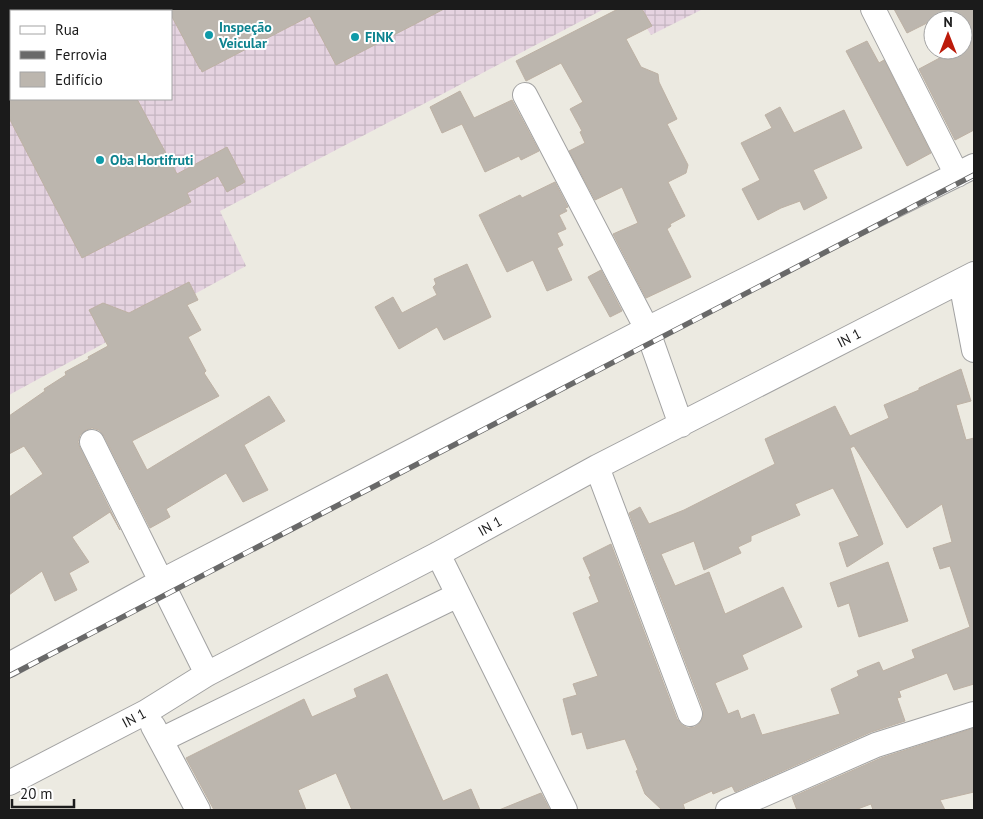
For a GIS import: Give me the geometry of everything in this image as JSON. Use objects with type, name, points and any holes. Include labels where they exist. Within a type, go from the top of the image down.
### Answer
[{"type":"street","points":[[9,665],[162,581],[647,329],[968,175],[873,9]]},
{"type":"street","points":[[525,94],[647,329],[681,424]]},
{"type":"street","points":[[967,278],[974,350]]},
{"type":"street","name":"IN 1","points":[[9,782],[146,712],[207,674],[438,554],[597,467],[967,278]]},
{"type":"street","points":[[92,442],[207,674]]},
{"type":"street","points":[[597,467],[690,714]]},
{"type":"street","points":[[438,554],[565,810]]},
{"type":"street","points":[[161,740],[458,595]]},
{"type":"street","points":[[146,712],[198,810]]},
{"type":"street","points":[[728,810],[876,745],[974,714]]},
{"type":"shaded area","points":[[9,9],[604,9],[220,211],[246,266],[9,395]]},
{"type":"shaded area","points":[[635,9],[703,9],[651,35]]},
{"type":"building","points":[[168,9],[444,9],[336,65],[310,16],[202,72],[172,17],[172,10]]},
{"type":"building","points":[[618,9],[642,9],[652,26],[626,39],[641,67],[658,74],[659,82],[677,119],[667,124],[688,165],[686,173],[668,182],[685,216],[670,224],[671,226],[667,229],[691,277],[646,298],[613,234],[638,223],[622,187],[595,200],[569,151],[585,143],[580,132],[582,131],[570,109],[583,102],[561,63],[526,81],[516,61]]},
{"type":"building","points":[[894,9],[974,9],[974,130],[955,140],[919,69],[936,60],[973,60],[973,10],[923,10],[923,25],[907,33]]},
{"type":"building","points":[[867,41],[879,63],[884,60],[931,153],[907,166],[846,51]]},
{"type":"building","points":[[460,91],[474,118],[512,100],[539,151],[521,160],[519,156],[485,172],[462,124],[442,133],[430,107]]},
{"type":"building","name":"Oba Hortifruti","points":[[9,99],[138,100],[177,174],[227,147],[245,182],[227,192],[218,176],[187,193],[191,202],[82,258],[9,118]]},
{"type":"building","points":[[780,107],[794,133],[844,110],[862,148],[813,170],[827,198],[804,210],[800,201],[758,220],[742,189],[760,180],[741,143],[772,128],[765,115]]},
{"type":"building","points":[[555,182],[568,207],[565,208],[567,211],[559,215],[566,229],[557,233],[563,245],[557,248],[572,280],[547,291],[533,260],[507,272],[479,215],[520,195],[522,198]]},
{"type":"building","points":[[467,264],[491,317],[444,340],[437,327],[399,349],[375,307],[393,297],[402,313],[437,295],[433,287],[436,284],[434,279]]},
{"type":"building","points":[[601,270],[622,311],[610,317],[588,277]]},
{"type":"building","points":[[189,282],[198,300],[187,305],[201,330],[188,337],[206,371],[204,373],[219,396],[132,441],[147,470],[269,396],[285,421],[244,445],[268,490],[243,502],[226,473],[166,509],[170,517],[150,528],[104,436],[99,430],[92,428],[86,430],[80,435],[78,442],[80,448],[120,530],[110,512],[72,537],[89,562],[69,573],[77,590],[55,601],[42,571],[9,595],[9,497],[43,474],[24,446],[9,454],[9,416],[66,375],[65,372],[108,346],[89,310],[103,303],[129,313]]},
{"type":"building","points":[[961,369],[971,401],[956,405],[966,440],[974,438],[974,684],[954,690],[947,673],[899,691],[901,697],[897,698],[905,721],[871,732],[735,792],[732,786],[713,794],[712,791],[683,804],[685,810],[662,810],[645,794],[636,771],[638,770],[625,739],[587,749],[582,732],[572,735],[563,699],[577,695],[573,684],[598,676],[573,613],[599,602],[583,558],[611,544],[677,719],[688,728],[695,727],[703,717],[703,709],[629,513],[640,507],[649,524],[684,510],[775,464],[765,439],[835,406],[850,436],[889,418],[884,405],[919,390],[919,388]],"holes":[[[854,446],[907,528],[942,504],[952,542],[933,548],[940,569],[950,566],[970,627],[912,650],[915,658],[883,671],[879,662],[857,671],[859,676],[831,689],[840,714],[762,735],[754,714],[741,719],[738,710],[728,714],[715,683],[748,669],[742,655],[802,627],[783,587],[725,614],[709,572],[675,586],[661,554],[694,541],[704,570],[741,553],[738,547],[751,541],[751,536],[800,515],[795,504],[833,488],[859,536],[839,543],[847,567],[883,544],[850,448]]]},
{"type":"building","points":[[888,562],[908,621],[859,637],[849,603],[838,607],[830,583]]},
{"type":"building","points":[[387,674],[443,801],[471,789],[480,810],[352,810],[336,773],[298,790],[306,810],[214,810],[186,758],[304,699],[312,717],[357,697],[354,689]]},
{"type":"building","points":[[974,728],[974,792],[940,800],[945,810],[873,810],[871,804],[855,810],[797,810],[792,797],[881,758]]},
{"type":"building","points":[[541,793],[550,810],[499,810]]},
{"type":"railway","points":[[9,676],[974,175]]},
{"type":"place","name":"Inspeção Veicular","points":[[209,35]]},
{"type":"place","name":"FINK","points":[[355,37]]},
{"type":"place","name":"Oba Hortifruti","points":[[100,160]]}]
